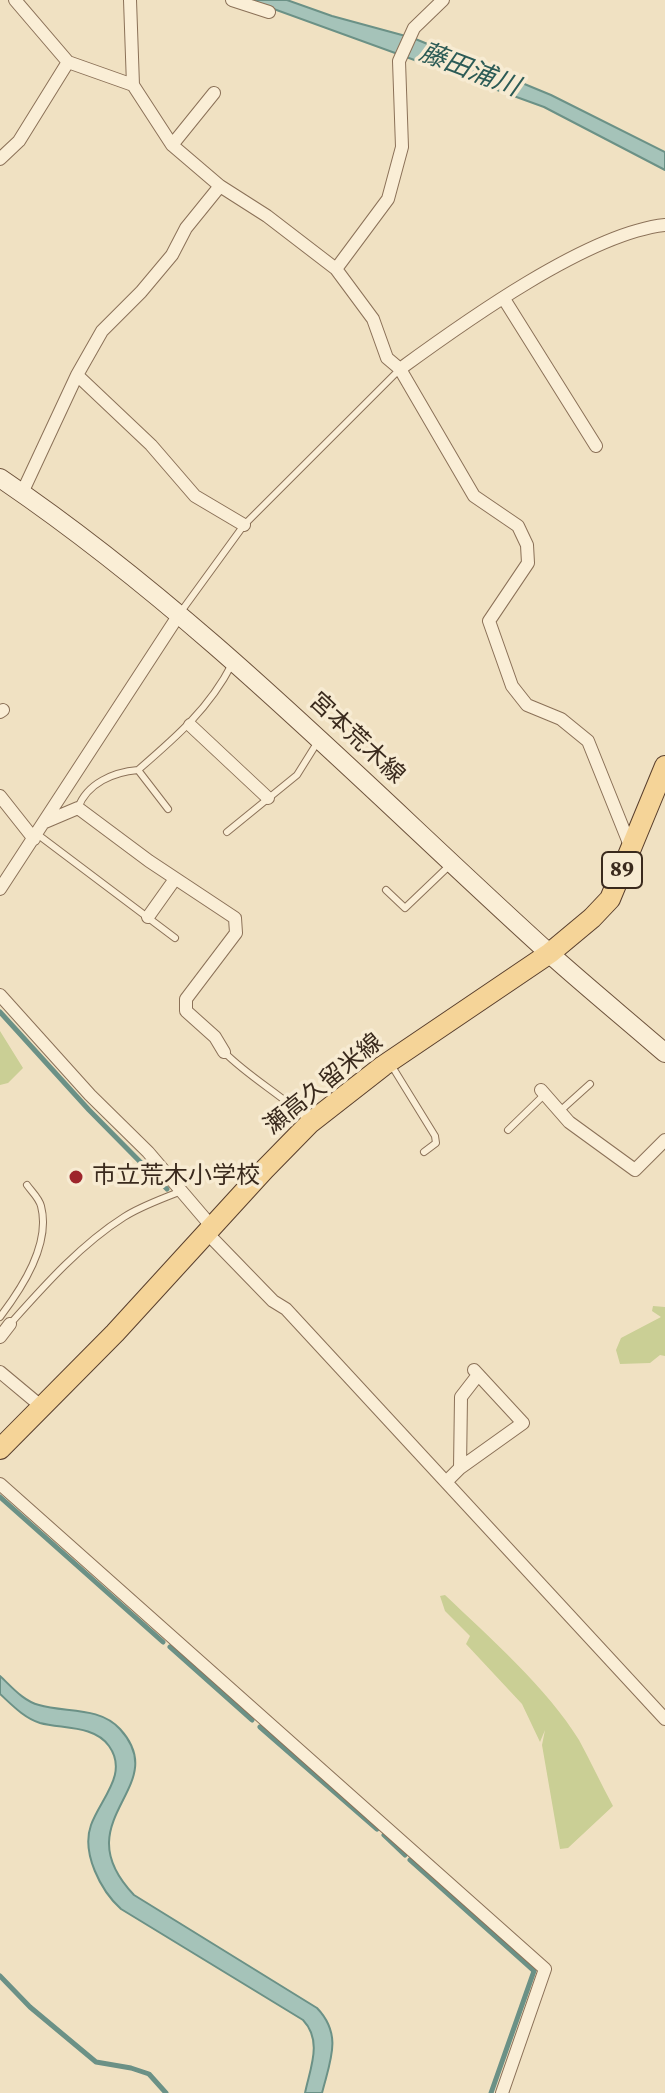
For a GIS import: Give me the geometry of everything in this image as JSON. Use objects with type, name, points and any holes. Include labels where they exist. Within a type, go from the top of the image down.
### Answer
[{"type":"main road","name":"宮本荒木線","points":[[0,478],[180,613],[320,738],[550,953],[665,1053]]},
{"type":"main road","name":"瀬高久留米線","points":[[0,1449],[310,1123],[390,1062],[550,953],[592,918],[610,899],[665,766]]},
{"type":"street","points":[[15,0],[68,62],[133,85]]},
{"type":"street","points":[[130,0],[133,85],[172,145],[220,186],[267,216],[336,269],[373,319],[387,358],[400,369],[474,496],[518,526],[527,545],[528,563],[489,621],[512,686],[527,705],[561,719],[588,741],[631,848]]},
{"type":"street","points":[[232,0],[269,12]]},
{"type":"street","points":[[336,269],[388,199],[402,147],[399,61],[414,28],[443,0]]},
{"type":"street","points":[[0,159],[19,141],[68,62]]},
{"type":"street","points":[[172,145],[214,93]]},
{"type":"street","points":[[22,493],[77,375],[102,331],[172,255],[186,228],[220,186]]},
{"type":"street","points":[[400,369],[539,278],[616,237],[665,225]]},
{"type":"street","points":[[504,299],[596,446]]},
{"type":"street","points":[[77,375],[151,445],[195,496],[244,525]]},
{"type":"street","points":[[0,889],[180,613]]},
{"type":"street","points":[[190,725],[268,798]]},
{"type":"street","points":[[0,796],[36,836]]},
{"type":"street","points":[[45,822],[78,808],[175,879],[235,918],[236,933],[186,999],[186,1011],[215,1037],[224,1052]]},
{"type":"street","points":[[148,917],[175,879]]},
{"type":"street","points":[[0,995],[181,1191],[210,1230],[273,1301],[286,1309],[665,1719]]},
{"type":"street","points":[[543,1092],[569,1122],[635,1170],[665,1140]]},
{"type":"street","points":[[0,1337],[5,1320]]},
{"type":"street","points":[[0,1372],[42,1407]]},
{"type":"street","points":[[446,1482],[460,1468],[523,1423],[476,1372],[461,1397],[460,1468]]},
{"type":"street","points":[[0,1484],[545,1969],[502,2093]]},
{"type":"lane","points":[[180,613],[244,525],[400,369]]},
{"type":"lane","points":[[78,808],[81,799],[98,781],[138,770],[190,725],[219,690],[234,661]]},
{"type":"lane","points":[[227,832],[297,775],[320,738]]},
{"type":"lane","points":[[138,770],[168,809]]},
{"type":"lane","points":[[36,836],[175,938]]},
{"type":"lane","points":[[386,890],[405,908],[452,862]]},
{"type":"lane","points":[[224,1052],[244,1072],[293,1104],[310,1123]]},
{"type":"lane","points":[[390,1062],[435,1136],[436,1143],[424,1152]]},
{"type":"lane","points":[[560,1111],[590,1084]]},
{"type":"lane","points":[[508,1130],[543,1092]]},
{"type":"lane","points":[[5,1320],[36,1255],[44,1226],[41,1203],[27,1185]]},
{"type":"lane","points":[[5,1320],[103,1231],[134,1211],[181,1191]]},
{"type":"green space","points":[[0,1031],[23,1068],[8,1083],[0,1085]]},
{"type":"green space","points":[[653,1306],[665,1307],[665,1356],[660,1355],[650,1363],[620,1364],[616,1350],[621,1338],[661,1317],[652,1311]]},
{"type":"green space","points":[[445,1595],[551,1702],[579,1740],[613,1806],[568,1848],[560,1849],[542,1745],[545,1730],[540,1742],[522,1704],[466,1644],[470,1636],[445,1611],[440,1596]]},
{"type":"water","name":"藤田浦川","points":[[249,0],[287,0],[413,38],[551,95],[665,152],[665,170],[544,107]]},
{"type":"water","points":[[0,1676],[33,1703],[92,1713],[120,1729],[133,1750],[135,1769],[112,1825],[109,1845],[115,1868],[134,1895],[317,2008],[330,2028],[332,2038],[331,2059],[322,2093],[305,2093],[314,2046],[309,2028],[303,2020],[121,1909],[106,1892],[91,1859],[89,1836],[95,1815],[111,1786],[116,1766],[114,1756],[103,1739],[95,1734],[40,1723],[23,1715],[0,1694]]},
{"type":"waterway","points":[[0,1012],[89,1110],[167,1189]]},
{"type":"waterway","points":[[0,1497],[163,1642]]},
{"type":"waterway","points":[[170,1647],[252,1720]]},
{"type":"waterway","points":[[260,1727],[377,1829]]},
{"type":"waterway","points":[[384,1835],[405,1855]]},
{"type":"waterway","points":[[410,1860],[534,1971],[491,2093]]},
{"type":"waterway","points":[[0,1976],[30,2007],[96,2062],[149,2074],[166,2093]]},
{"type":"place","name":"市立荒木小学校","points":[[76,1177]]}]
